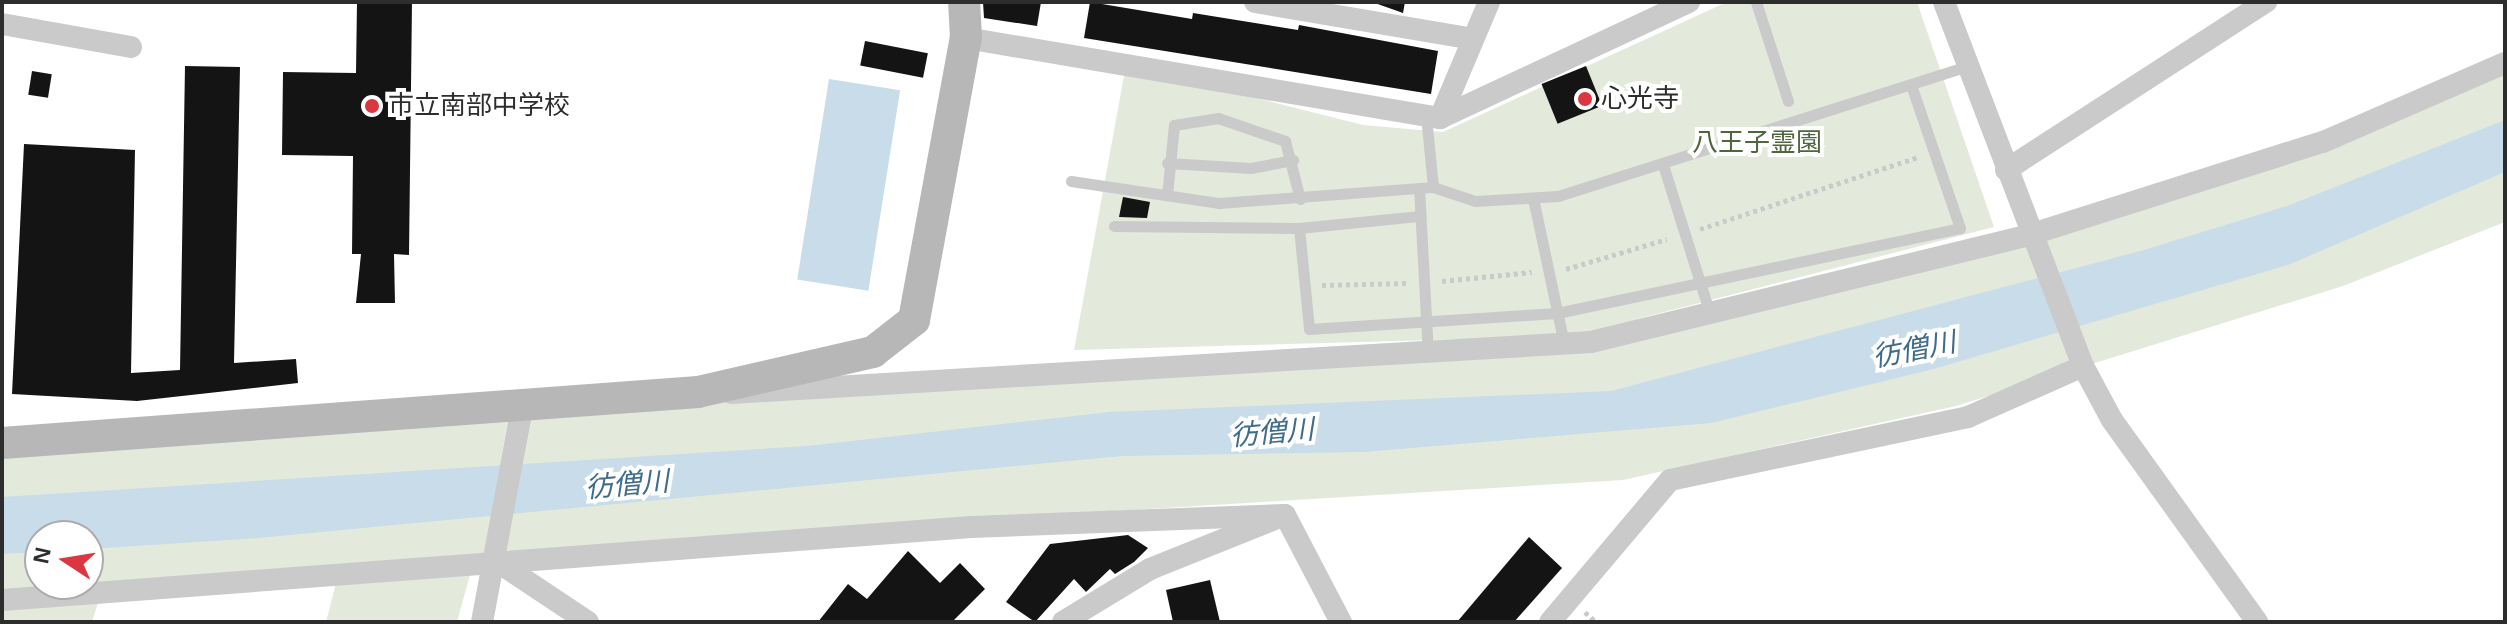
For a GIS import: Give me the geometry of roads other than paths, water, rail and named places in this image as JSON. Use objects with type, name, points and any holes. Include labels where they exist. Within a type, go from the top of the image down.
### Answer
[{"type":"street","points":[[2,443],[522,408],[698,392],[873,352],[898,339],[914,320],[966,38],[964,2]]},
{"type":"street","points":[[1255,2],[1473,39]]},
{"type":"street","points":[[1433,116],[1489,2]]},
{"type":"street","points":[[966,38],[1433,116],[1689,2]]},
{"type":"street","points":[[1944,2],[2031,240],[2083,366],[2112,420],[2257,622]]},
{"type":"street","points":[[2006,170],[2237,10],[2266,2]]},
{"type":"street","points":[[2,24],[131,47]]},
{"type":"street","points":[[698,392],[759,395],[1564,344],[1711,317],[2031,240],[2323,142],[2505,63]]},
{"type":"street","points":[[1550,622],[1670,480],[1968,417],[2083,366]]},
{"type":"street","points":[[482,622],[498,557],[522,408]]},
{"type":"street","points":[[2,600],[498,557],[971,527],[1285,515]]},
{"type":"street","points":[[1063,622],[1150,569],[1285,515]]},
{"type":"street","points":[[1285,515],[1341,622]]},
{"type":"street","points":[[498,557],[588,622]]},
{"type":"lane","points":[[1756,2],[1788,101]]},
{"type":"lane","points":[[1071,181],[1219,203],[1433,187],[1475,201],[1533,198],[1664,168],[1967,66]]},
{"type":"lane","points":[[1299,228],[1309,329],[1557,313],[1702,287],[1851,246],[1960,228],[1911,85]]},
{"type":"lane","points":[[1433,116],[1433,187]]},
{"type":"lane","points":[[1167,195],[1167,163],[1174,125],[1218,118],[1260,127],[1285,141],[1293,160],[1300,199]]},
{"type":"lane","points":[[1167,163],[1251,168],[1293,160]]},
{"type":"lane","points":[[1664,168],[1711,317]]},
{"type":"lane","points":[[1419,188],[1428,354]]},
{"type":"lane","points":[[1533,198],[1564,344]]},
{"type":"lane","points":[[1114,226],[1299,228],[1420,216]]},
{"type":"water","points":[[829,79],[900,90],[868,291],[797,280]]},
{"type":"water","name":"彷僧川","points":[[2505,120],[2505,172],[2288,265],[1930,370],[1711,423],[1363,452],[1122,456],[258,538],[104,548],[104,520],[24,520],[24,553],[2,554],[2,497],[807,446],[1109,412],[1611,391],[2144,250],[2287,206]]},
{"type":"place","name":"心光寺","points":[[1585,99]]},
{"type":"place","name":"市立南部中学校","points":[[372,106]]},
{"type":"park label","name":"八王子霊園","points":[[1757,143]]}]
